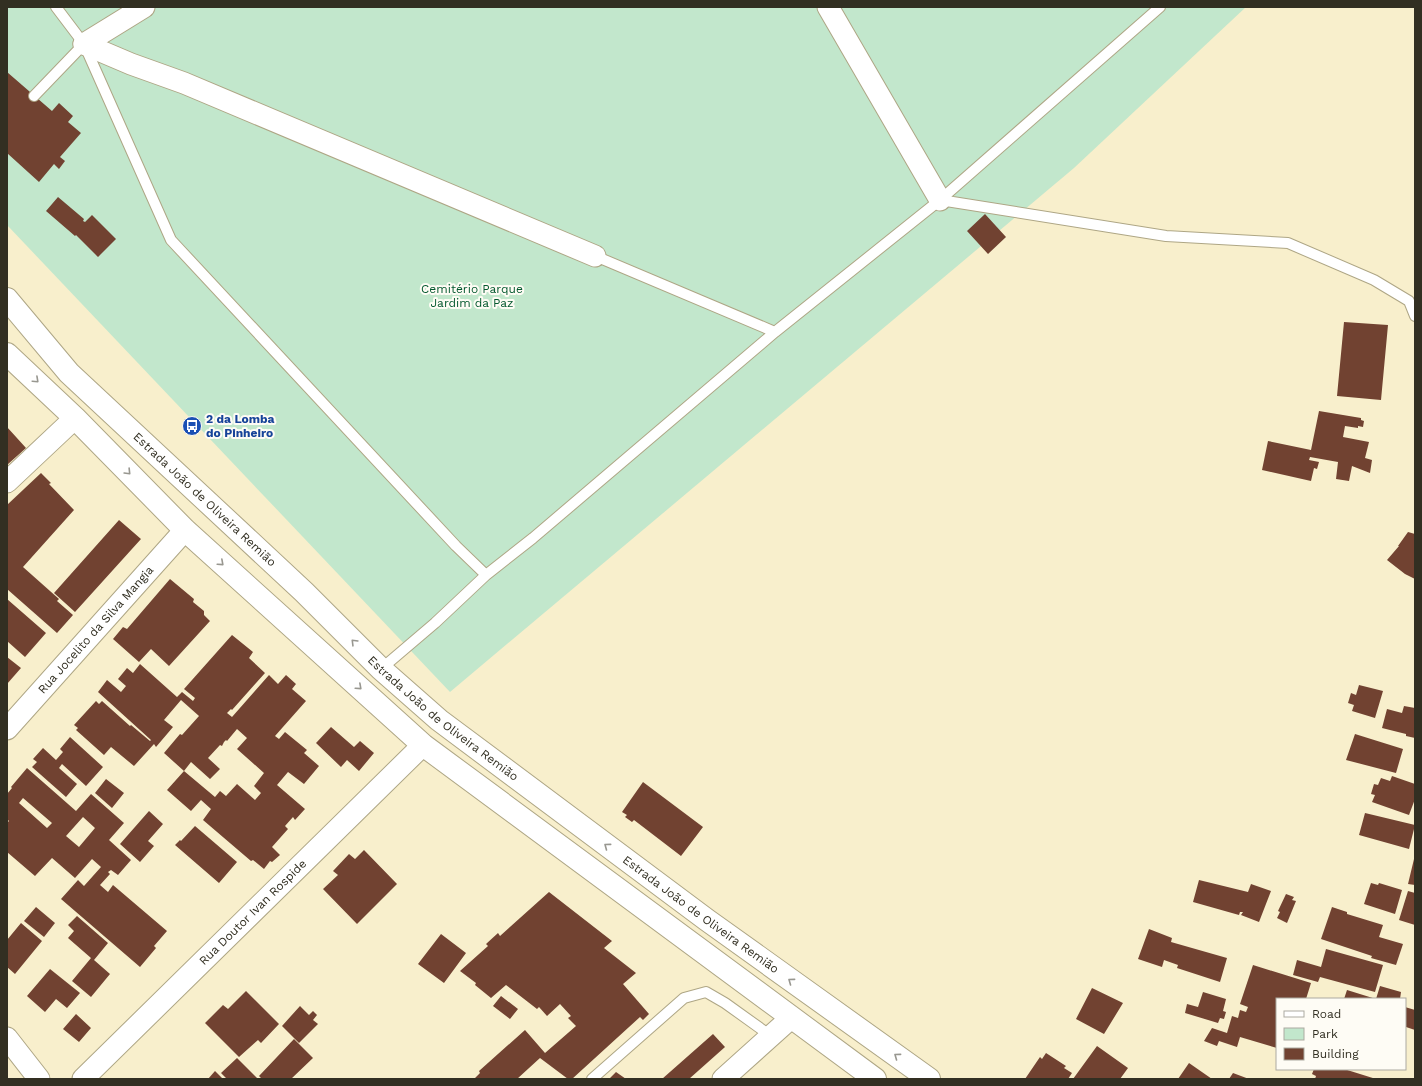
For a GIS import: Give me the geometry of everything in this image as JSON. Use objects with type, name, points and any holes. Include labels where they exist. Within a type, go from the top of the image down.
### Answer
[{"type":"main road","name":"Estrada João de Oliveira Remião","points":[[7,299],[69,373],[304,592],[381,669],[439,720],[707,920],[929,1079]]},
{"type":"main road","points":[[7,354],[75,418],[184,530],[423,745],[875,1079]]},
{"type":"street","points":[[84,44],[144,7]]},
{"type":"street","points":[[828,7],[940,200]]},
{"type":"street","points":[[84,44],[131,64],[184,82],[595,256]]},
{"type":"street","points":[[7,482],[75,418]]},
{"type":"street","name":"Rua Jocelito da Silva Mangia","points":[[7,729],[184,530]]},
{"type":"street","name":"Rua Doutor Ivan Rospide","points":[[83,1079],[423,745]]},
{"type":"street","points":[[723,1079],[791,1018]]},
{"type":"street","points":[[7,1038],[37,1079]]},
{"type":"lane","points":[[56,7],[84,44],[171,240],[456,546],[486,575]]},
{"type":"lane","points":[[381,669],[486,575],[533,538],[775,332],[940,200],[1160,7]]},
{"type":"lane","points":[[34,96],[84,44]]},
{"type":"lane","points":[[940,200],[1166,236],[1288,244],[1374,280],[1409,301],[1415,316]]},
{"type":"lane","points":[[595,256],[775,332]]},
{"type":"lane","points":[[592,1079],[684,998],[706,992],[725,1002],[770,1036]]},
{"type":"green space","name":"Cemitério Parque Jardim da Paz","points":[[7,7],[1246,7],[1074,168],[450,692],[7,225]]},
{"type":"building","points":[[7,72],[52,111],[59,103],[73,116],[68,122],[81,133],[60,157],[65,161],[59,169],[54,164],[39,182],[7,153]]},
{"type":"building","points":[[58,197],[84,219],[83,221],[85,222],[92,215],[116,239],[98,257],[76,235],[75,236],[46,211]]},
{"type":"building","points":[[985,214],[1006,237],[988,254],[967,231]]},
{"type":"building","points":[[1344,322],[1388,325],[1381,400],[1337,396]]},
{"type":"building","points":[[1319,411],[1361,418],[1361,420],[1364,421],[1363,427],[1358,426],[1358,428],[1345,426],[1343,437],[1369,442],[1365,458],[1372,460],[1370,473],[1352,466],[1349,481],[1336,479],[1338,462],[1310,457],[1309,460],[1319,462],[1317,469],[1314,468],[1311,481],[1262,470],[1268,441],[1311,450]]},
{"type":"building","points":[[7,427],[26,448],[7,465]]},
{"type":"building","points":[[41,473],[51,483],[49,484],[74,510],[23,567],[59,599],[57,601],[73,615],[57,633],[7,589],[7,505]]},
{"type":"building","points":[[119,520],[141,539],[75,612],[54,593]]},
{"type":"building","points":[[1408,532],[1415,534],[1415,579],[1405,574],[1387,560]]},
{"type":"building","points":[[170,579],[194,599],[193,602],[204,611],[204,615],[210,621],[169,666],[151,649],[139,662],[113,639],[123,627],[127,629]]},
{"type":"building","points":[[7,599],[46,633],[25,657],[7,641]]},
{"type":"building","points":[[232,635],[253,652],[249,658],[265,673],[232,710],[231,709],[227,713],[232,717],[269,675],[278,684],[286,675],[296,684],[292,689],[306,701],[275,736],[279,739],[285,732],[307,750],[304,753],[319,766],[304,784],[288,772],[277,785],[305,809],[295,820],[293,817],[285,826],[288,829],[272,847],[280,855],[272,862],[270,861],[264,869],[253,860],[251,861],[203,820],[211,809],[201,800],[191,811],[167,790],[184,771],[164,753],[180,734],[182,735],[199,716],[181,700],[164,720],[173,727],[156,747],[154,744],[134,766],[111,747],[104,755],[76,730],[78,728],[74,725],[96,701],[99,704],[102,701],[130,726],[131,725],[150,741],[151,740],[98,692],[107,680],[121,692],[126,686],[118,679],[127,668],[133,673],[140,664],[177,697],[182,692],[193,701],[195,698],[184,689]],"holes":[[[237,729],[247,738],[237,749],[264,773],[254,786],[261,793],[255,800],[237,784],[226,796],[220,791],[215,797],[184,771],[191,762],[210,779],[220,769],[208,758],[220,745],[222,746]]]},
{"type":"building","points":[[7,657],[21,668],[7,684]]},
{"type":"building","points":[[1359,685],[1383,691],[1375,718],[1352,711],[1354,705],[1348,703],[1351,693],[1356,695]]},
{"type":"building","points":[[1404,706],[1415,708],[1415,738],[1406,736],[1406,734],[1382,728],[1387,709],[1402,713]]},
{"type":"building","points":[[331,727],[354,747],[360,741],[374,753],[359,771],[347,760],[341,767],[316,743]]},
{"type":"building","points":[[1355,734],[1403,749],[1396,773],[1346,760]]},
{"type":"building","points":[[70,737],[103,767],[86,786],[62,764],[59,768],[77,784],[66,797],[32,767],[37,762],[33,759],[43,748],[56,760],[63,752],[60,749]]},
{"type":"building","points":[[27,768],[76,811],[91,794],[124,823],[109,840],[131,860],[118,875],[111,870],[108,872],[110,874],[100,885],[108,892],[113,885],[167,931],[154,946],[156,948],[140,967],[61,899],[78,880],[84,886],[101,867],[92,859],[75,878],[52,858],[35,876],[7,852],[7,823],[9,821],[7,819],[7,794],[12,788],[11,787]],"holes":[[[23,798],[52,823],[47,828],[19,803]],[[83,817],[95,828],[79,847],[66,836]]]},
{"type":"building","points":[[1392,776],[1415,784],[1415,799],[1409,815],[1372,802],[1375,795],[1371,794],[1374,784],[1378,785],[1381,778],[1390,781]]},
{"type":"building","points":[[106,779],[124,793],[112,808],[95,793]]},
{"type":"building","points":[[643,782],[703,827],[681,856],[634,820],[632,822],[625,817],[627,815],[622,812]]},
{"type":"building","points":[[149,811],[163,824],[148,841],[154,846],[140,862],[120,844]]},
{"type":"building","points":[[1365,813],[1415,825],[1409,849],[1359,835]]},
{"type":"building","points":[[195,826],[237,862],[219,883],[175,845],[180,840],[181,841]]},
{"type":"building","points":[[364,850],[397,884],[357,924],[323,889],[338,875],[333,871],[349,854],[355,859]]},
{"type":"building","points":[[1415,859],[1415,885],[1408,884]]},
{"type":"building","points":[[1199,880],[1248,892],[1251,884],[1271,891],[1259,922],[1241,915],[1243,912],[1240,912],[1239,915],[1193,902]]},
{"type":"building","points":[[1371,883],[1378,885],[1379,883],[1402,890],[1395,914],[1364,904]]},
{"type":"building","points":[[1408,891],[1415,893],[1415,925],[1399,920]]},
{"type":"building","points":[[549,892],[612,941],[604,948],[636,973],[623,984],[649,1014],[643,1020],[640,1017],[572,1079],[568,1079],[540,1058],[517,1079],[474,1079],[480,1073],[479,1071],[525,1030],[545,1053],[576,1026],[568,1018],[571,1016],[560,1004],[547,1016],[539,1007],[537,1009],[506,985],[491,998],[475,985],[476,983],[460,971],[488,946],[486,944],[498,933],[500,936]]},
{"type":"building","points":[[1286,894],[1294,897],[1292,900],[1296,901],[1287,923],[1277,918],[1280,912],[1278,911]]},
{"type":"building","points":[[36,907],[55,923],[44,937],[24,921]]},
{"type":"building","points":[[1332,907],[1347,912],[1347,914],[1383,925],[1379,937],[1403,944],[1396,965],[1371,958],[1372,956],[1321,939]]},
{"type":"building","points":[[77,916],[108,943],[94,960],[110,974],[91,997],[72,981],[91,958],[68,938],[74,931],[68,925]]},
{"type":"building","points":[[21,923],[42,941],[15,974],[7,967],[7,940]]},
{"type":"building","points":[[1149,929],[1172,938],[1171,942],[1227,958],[1220,982],[1177,968],[1178,965],[1164,960],[1162,967],[1138,959]]},
{"type":"building","points":[[441,934],[466,953],[444,983],[418,964]]},
{"type":"building","points":[[1326,949],[1383,965],[1375,992],[1320,977],[1318,982],[1293,975],[1297,960],[1321,967]]},
{"type":"building","points":[[1253,965],[1311,983],[1306,998],[1276,998],[1276,1048],[1240,1037],[1237,1047],[1219,1041],[1217,1046],[1204,1041],[1212,1028],[1227,1033],[1232,1016],[1238,1018],[1240,1010],[1246,1012],[1248,1007],[1240,1004]]},
{"type":"building","points":[[50,969],[80,993],[67,1008],[56,999],[45,1012],[27,996]]},
{"type":"building","points":[[1380,986],[1401,992],[1400,998],[1376,998]]},
{"type":"building","points":[[1092,988],[1123,1003],[1104,1034],[1076,1019]]},
{"type":"building","points":[[1347,990],[1373,998],[1344,998]]},
{"type":"building","points":[[246,991],[279,1024],[261,1043],[258,1040],[239,1057],[205,1023],[223,1005],[228,1009]]},
{"type":"building","points":[[1203,992],[1226,999],[1223,1011],[1226,1012],[1224,1019],[1220,1018],[1218,1023],[1185,1013],[1187,1004],[1198,1007]]},
{"type":"building","points":[[501,996],[518,1009],[510,1019],[493,1006]]},
{"type":"building","points":[[300,1006],[309,1015],[313,1011],[317,1015],[313,1020],[318,1024],[299,1043],[282,1026]]},
{"type":"building","points":[[1406,1007],[1415,1010],[1415,1030],[1406,1027]]},
{"type":"building","points":[[76,1014],[91,1028],[79,1042],[63,1029]]},
{"type":"building","points":[[713,1034],[725,1047],[689,1079],[662,1079]]},
{"type":"building","points":[[294,1039],[313,1058],[291,1079],[262,1079],[259,1076]]},
{"type":"building","points":[[1097,1046],[1128,1068],[1120,1079],[1073,1079]]},
{"type":"building","points":[[1046,1053],[1066,1066],[1064,1068],[1072,1073],[1068,1079],[1025,1079],[1040,1057],[1042,1059]]},
{"type":"building","points":[[237,1058],[258,1079],[227,1079],[221,1073]]},
{"type":"building","points":[[1189,1063],[1212,1079],[1178,1079]]},
{"type":"building","points":[[1314,1070],[1347,1070],[1376,1079],[1315,1079],[1316,1076],[1312,1074]]},
{"type":"building","points":[[215,1071],[223,1079],[208,1079]]},
{"type":"building","points":[[616,1072],[626,1079],[609,1079]]},
{"type":"building","points":[[1233,1073],[1249,1079],[1229,1079]]},
{"type":"place","name":"2 da Lomba do Pinheiro","points":[[192,426]]}]
